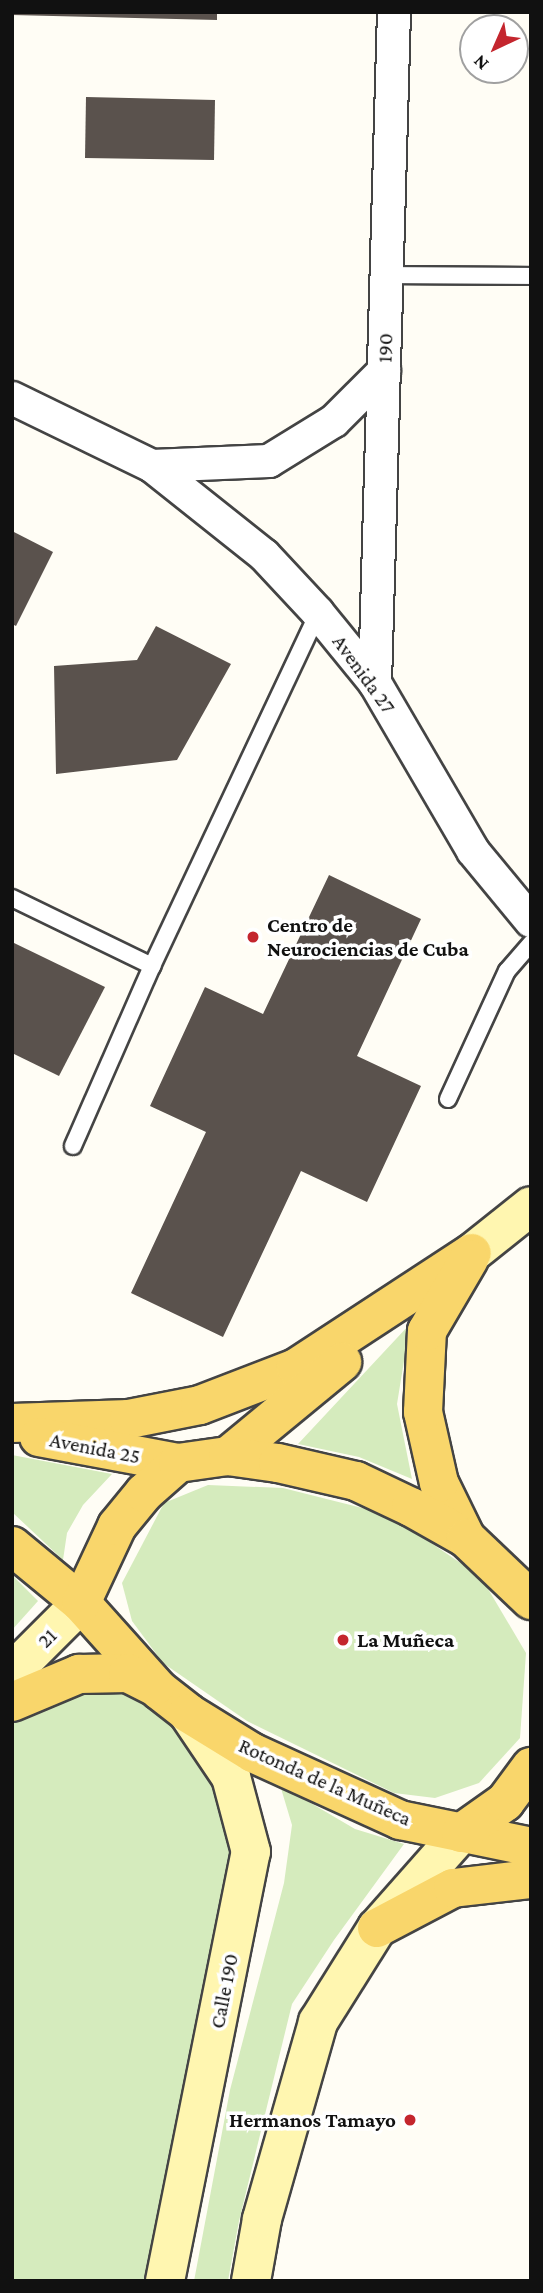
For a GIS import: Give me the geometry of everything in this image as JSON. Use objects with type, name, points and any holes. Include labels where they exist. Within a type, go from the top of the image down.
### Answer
[{"type":"main road","points":[[228,1456],[531,1206]]},
{"type":"main road","points":[[12,1423],[130,1419],[200,1405],[296,1368],[472,1253]]},
{"type":"main road","points":[[466,1538],[439,1483],[423,1412],[427,1331],[472,1253]]},
{"type":"main road","name":"Avenida 25","points":[[12,1431],[178,1463]]},
{"type":"main road","points":[[12,1546],[81,1603],[117,1526],[144,1493],[178,1463],[228,1456],[278,1463],[356,1481],[466,1538],[531,1599]]},
{"type":"main road","name":"21","points":[[12,1672],[81,1603]]},
{"type":"main road","name":"Rotonda de la Muñeca","points":[[81,1603],[174,1701],[253,1753],[400,1820],[531,1847]]},
{"type":"main road","points":[[12,1702],[79,1674],[128,1672],[174,1701]]},
{"type":"main road","name":"Calle 190","points":[[165,2281],[251,1852],[231,1777],[174,1701]]},
{"type":"main road","points":[[251,2281],[262,2219],[318,2022],[377,1928],[461,1833],[505,1802],[531,1768]]},
{"type":"main road","points":[[377,1928],[453,1888],[531,1879]]},
{"type":"street","name":"190","points":[[375,683],[394,12]]},
{"type":"street","name":"Avenida 27","points":[[152,467],[269,461],[334,421],[384,371]]},
{"type":"street","name":"Avenida 27","points":[[12,398],[152,467],[264,555],[318,613],[375,683],[473,851],[531,921]]},
{"type":"lane","points":[[387,275],[531,276]]},
{"type":"lane","points":[[73,1146],[152,966],[318,613]]},
{"type":"lane","points":[[12,898],[152,966]]},
{"type":"lane","points":[[448,1099],[507,971],[531,943]]},
{"type":"green space","points":[[410,1324],[397,1404],[412,1479],[359,1457],[298,1444]]},
{"type":"green space","points":[[12,1455],[112,1474],[83,1505],[67,1533],[63,1560],[12,1512]]},
{"type":"green space","points":[[208,1485],[283,1488],[390,1515],[481,1577],[526,1653],[520,1738],[479,1783],[435,1798],[394,1793],[247,1721],[163,1663],[132,1621],[122,1583],[164,1503]]},
{"type":"green space","points":[[12,1575],[38,1601],[12,1630]]},
{"type":"green space","points":[[79,1674],[188,1713],[251,1852],[165,2281],[12,2281],[12,1702]]},
{"type":"green space","points":[[280,1785],[355,1829],[404,1844],[334,1940],[292,2004],[239,2221],[228,2281],[194,2281],[230,2090],[284,1883],[292,1825]]},
{"type":"building","points":[[12,12],[217,12],[217,20],[12,15]]},
{"type":"building","points":[[86,97],[215,100],[214,160],[85,158]]},
{"type":"building","points":[[12,531],[53,552],[16,626],[12,624]]},
{"type":"building","points":[[156,626],[231,664],[177,760],[56,774],[54,666],[137,660]]},
{"type":"building","name":"Centro de Neurociencias de Cuba","points":[[329,875],[421,919],[357,1056],[421,1086],[367,1202],[301,1171],[223,1337],[131,1293],[206,1132],[150,1106],[205,987],[263,1014]]},
{"type":"building","points":[[12,942],[105,987],[59,1076],[12,1053]]},
{"type":"place","name":"Centro de Neurociencias de Cuba","points":[[253,937]]},
{"type":"place","name":"La Muñeca","points":[[343,1640]]},
{"type":"place","name":"Hermanos Tamayo","points":[[410,2120]]}]
